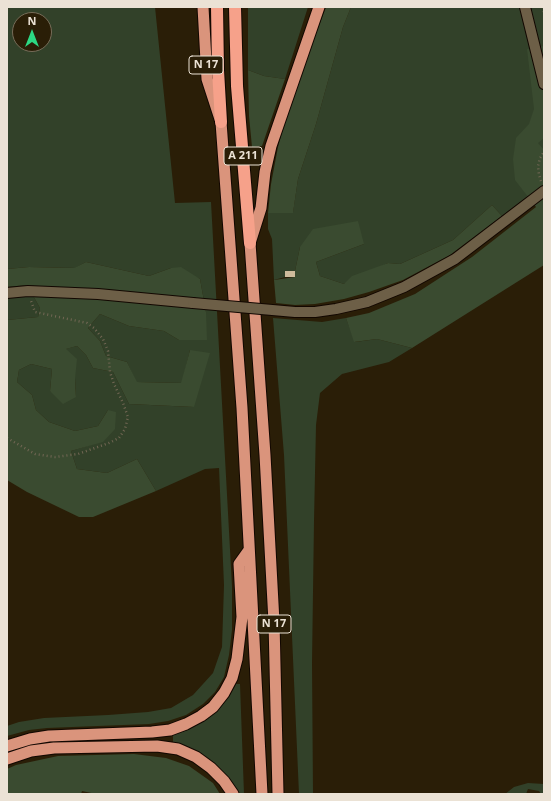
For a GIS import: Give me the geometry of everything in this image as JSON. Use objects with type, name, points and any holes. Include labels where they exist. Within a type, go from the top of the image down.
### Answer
[{"type":"highway","name":"N 17","points":[[203,7],[207,79],[221,122],[242,408],[262,794]]},
{"type":"highway","points":[[217,7],[221,122]]},
{"type":"highway","name":"A 211","points":[[236,7],[237,86],[250,243]]},
{"type":"highway","name":"N 17","points":[[278,794],[274,630],[266,455],[250,243],[261,208],[265,172],[271,146],[319,7]]},
{"type":"highway","points":[[7,746],[30,739],[49,736],[170,730],[201,716],[213,707],[224,693],[232,678],[237,659],[242,617],[239,564],[249,550]]},
{"type":"highway","points":[[7,759],[31,751],[54,748],[157,746],[178,749],[196,757],[212,768],[233,794]]},
{"type":"street","points":[[525,7],[544,84]]},
{"type":"street","points":[[7,293],[28,291],[98,294],[295,312],[315,312],[336,309],[367,302],[404,287],[455,259],[544,191]]},
{"type":"path","points":[[543,7],[544,13]]},
{"type":"path","points":[[544,152],[540,158],[538,166],[538,175],[544,186]]},
{"type":"path","points":[[7,438],[35,454],[55,457],[78,454],[119,438],[125,429],[128,417],[110,372],[108,351],[104,339],[87,323],[35,312],[28,291]]},
{"type":"green space","points":[[7,7],[155,7],[175,203],[211,202],[232,586],[232,630],[229,655],[224,677],[215,692],[203,704],[186,715],[168,721],[149,724],[47,728],[29,730],[7,736],[7,726],[19,722],[44,718],[148,712],[171,708],[193,695],[213,673],[222,647],[224,585],[219,468],[205,469],[156,491],[137,459],[107,473],[77,469],[71,451],[103,441],[108,410],[98,426],[75,431],[49,422],[36,410],[32,395],[17,382],[19,370],[31,364],[52,369],[50,391],[76,397],[75,379],[65,349],[77,346],[86,355],[93,368],[113,372],[129,404],[194,407],[190,350],[182,383],[136,382],[127,362],[106,356],[100,341],[88,328],[100,314],[129,326],[164,331],[179,340],[206,340],[206,312],[200,279],[171,268],[149,276],[86,262],[75,268],[29,267],[7,269]]},
{"type":"green space","points":[[248,7],[308,7],[285,79],[264,76],[248,70]]},
{"type":"green space","points":[[326,7],[351,7],[343,27],[316,124],[298,179],[293,213],[268,213],[271,184],[278,147],[289,106]]},
{"type":"green space","points":[[351,7],[544,7],[544,216],[528,196],[502,216],[492,205],[453,240],[400,264],[388,263],[344,284],[320,276],[316,262],[364,244],[300,247],[295,271],[285,271],[285,277],[274,280],[272,239],[268,229],[268,213],[293,212],[298,179],[316,124],[343,27]]},
{"type":"green space","points":[[544,46],[544,138],[538,143],[544,150],[544,265],[412,348],[377,339],[354,342],[346,318],[369,313],[415,294],[472,257],[536,207],[515,180],[513,159],[516,138],[529,124],[534,109],[527,49]]},
{"type":"green space","points":[[248,70],[264,76],[285,79],[262,146],[252,147],[249,116]]},
{"type":"green space","points":[[492,205],[502,216],[450,255],[403,280],[344,299],[315,304],[295,305],[276,303],[274,280],[295,277],[300,247],[313,229],[358,221],[364,244],[316,262],[320,276],[344,284],[352,276],[388,263],[400,264],[453,240]]},
{"type":"green space","points":[[86,262],[149,276],[171,268],[181,267],[200,279],[206,312],[207,340],[179,340],[164,331],[129,326],[100,314],[88,328],[100,341],[106,356],[127,362],[137,382],[181,383],[190,350],[210,353],[194,407],[129,404],[113,372],[93,368],[86,355],[77,346],[66,349],[77,359],[75,379],[76,397],[63,404],[50,391],[52,369],[31,364],[19,370],[17,382],[32,395],[36,410],[49,422],[75,431],[98,426],[108,410],[116,412],[115,429],[103,442],[71,451],[77,469],[107,473],[137,459],[156,491],[93,517],[79,517],[27,492],[7,480],[7,320],[38,317],[40,308],[27,285],[7,287],[7,269],[29,267],[74,268]]},
{"type":"green space","points":[[27,285],[40,308],[38,317],[7,320],[7,287]]},
{"type":"green space","points":[[273,318],[322,322],[346,318],[355,342],[377,339],[412,348],[389,362],[342,374],[320,393],[316,425],[314,521],[312,663],[313,794],[299,794],[284,455]]},
{"type":"green space","points":[[236,684],[240,684],[244,794],[238,794],[173,744],[173,734],[188,730],[218,710],[229,697]]},
{"type":"green space","points":[[134,754],[166,758],[189,766],[213,783],[220,794],[96,794],[82,791],[81,794],[7,794],[7,769],[16,765],[58,756]]},
{"type":"green space","points":[[528,783],[544,784],[544,794],[541,794],[539,791],[528,789],[526,794],[505,794],[514,787]]},
{"type":"building","points":[[285,271],[295,271],[295,277],[285,277]]}]
